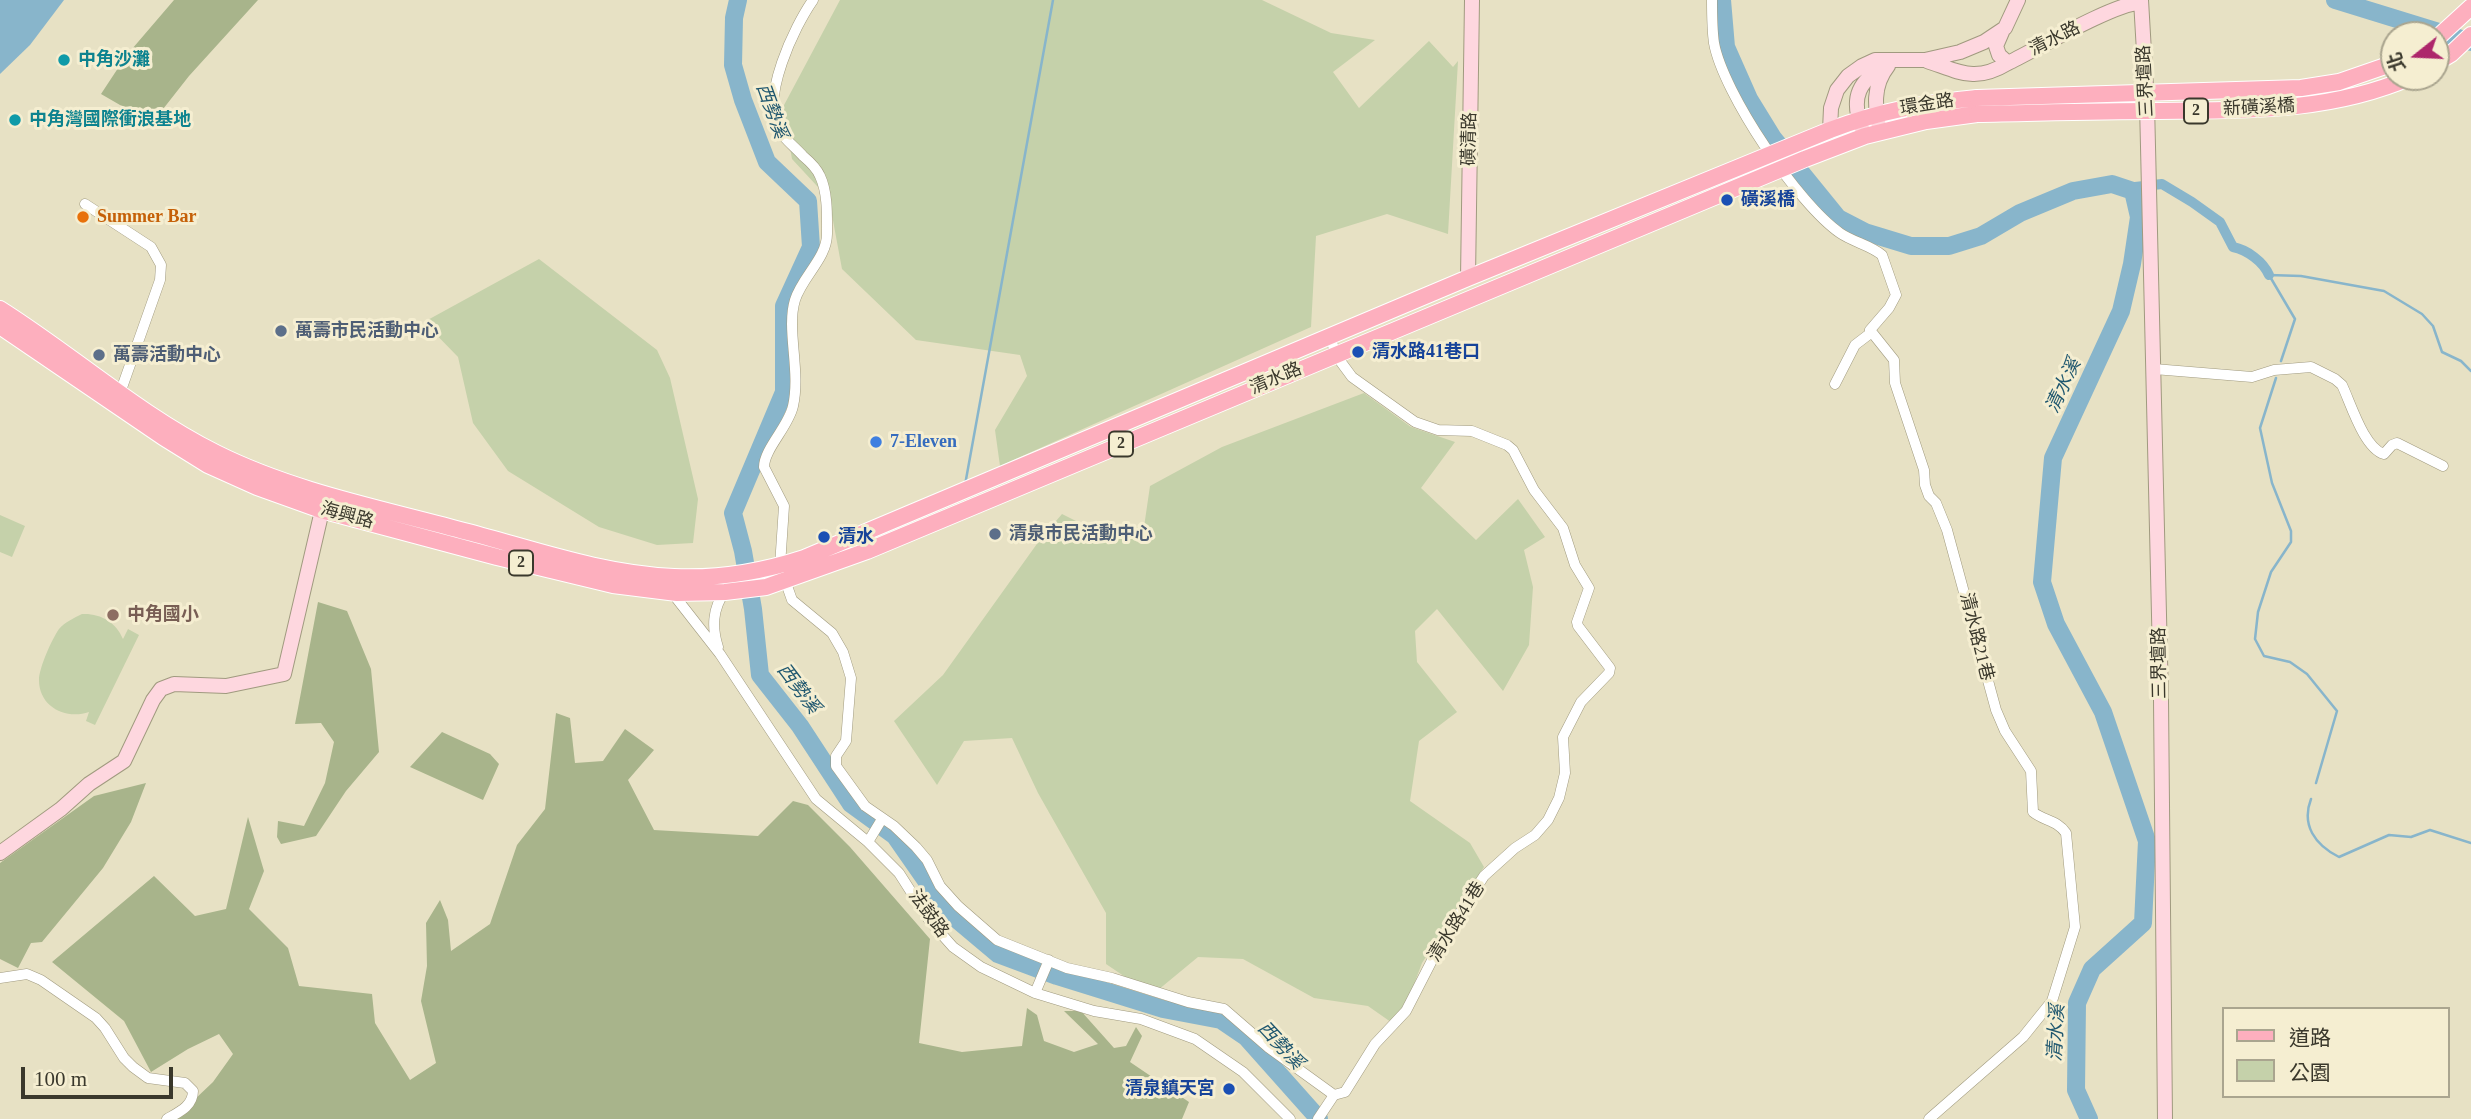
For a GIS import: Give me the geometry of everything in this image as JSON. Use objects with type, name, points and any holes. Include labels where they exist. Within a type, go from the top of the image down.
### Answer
[{"type":"main road","points":[[2450,26],[2471,7]]},
{"type":"main road","points":[[2450,55],[2471,35]]},
{"type":"main road","name":"新磺溪橋","points":[[1977,106],[2149,92],[2251,92],[2301,88],[2339,82],[2380,68]]},
{"type":"main road","name":"新磺溪橋","points":[[1977,106],[2286,108],[2345,100],[2380,90]]},
{"type":"main road","name":"環金路","points":[[1877,114],[1923,103],[1977,106]]},
{"type":"main road","name":"環金路","points":[[1872,134],[1977,106]]},
{"type":"main road","name":"2","points":[[1774,152],[1877,114]]},
{"type":"main road","name":"2","points":[[1782,168],[1872,134]]},
{"type":"main road","name":"清水路","points":[[731,587],[764,569],[780,566],[963,492],[1468,278],[1774,152]]},
{"type":"main road","name":"清水路","points":[[731,587],[766,587],[785,582],[867,551],[1782,168]]},
{"type":"main road","name":"海興路","points":[[0,309],[118,400]]},
{"type":"main road","name":"海興路","points":[[0,326],[118,400],[215,453],[324,502],[613,585],[677,593],[731,587]]},
{"type":"main road","name":"海興路","points":[[324,502],[615,571],[731,587]]},
{"type":"street","points":[[813,0],[799,20],[783,57],[772,106],[779,131],[820,175],[826,201],[828,238],[821,256],[806,276],[795,301],[792,323],[797,372],[793,407],[784,429],[764,460],[767,473],[784,506],[780,566],[792,600],[832,633],[843,652],[851,678],[846,741],[836,756],[836,766],[865,806],[916,847],[927,860],[940,886],[958,906],[997,940],[1067,968],[1112,978],[1188,1002],[1224,1009],[1269,1048],[1334,1095]]},
{"type":"street","name":"磺清路","points":[[1468,278],[1472,0]]},
{"type":"street","points":[[1712,0],[1714,42],[1721,66],[1735,96],[1782,168],[1821,217],[1841,234],[1882,255],[1896,295],[1889,308],[1871,326],[1872,332],[1855,345],[1835,384]]},
{"type":"street","name":"清水路","points":[[2008,64],[1999,55],[1996,46],[2018,0]]},
{"type":"street","name":"清水路","points":[[1925,60],[1961,72],[1983,75],[2101,15],[2141,1]]},
{"type":"street","name":"三界壇路","points":[[2141,1],[2149,163],[2154,369],[2163,809],[2165,1119]]},
{"type":"street","name":"清水路","points":[[1830,130],[1838,90],[1862,65],[1875,60],[1925,60],[1960,52],[1993,38],[2005,28]]},
{"type":"street","points":[[1872,134],[1877,114],[1875,89],[1881,74],[1891,62]]},
{"type":"street","points":[[1872,134],[1858,120],[1856,101],[1863,81],[1891,62]]},
{"type":"street","points":[[85,204],[150,247],[161,265],[160,280],[118,400]]},
{"type":"street","points":[[1468,278],[1474,296]]},
{"type":"street","name":"清水路21巷","points":[[1872,332],[1894,360],[1895,383],[1924,470],[1929,496],[1936,503],[1947,530],[1993,700],[2002,724],[2031,771],[2032,808],[2038,816],[2051,819],[2066,833],[2075,916],[2070,946],[2047,1009],[2023,1037],[1929,1119]]},
{"type":"street","name":"清水路41巷","points":[[1318,1119],[1334,1095],[1345,1091],[1376,1044],[1406,1012],[1443,939],[1484,876],[1535,835],[1549,820],[1559,799],[1566,773],[1563,737],[1581,702],[1609,673],[1610,668],[1578,626],[1589,588],[1575,565],[1563,528],[1534,490],[1513,450],[1472,430],[1438,430],[1415,422],[1352,377],[1335,354],[1331,337]]},
{"type":"street","points":[[2154,369],[2252,377],[2274,370],[2311,366],[2342,385],[2368,442],[2376,451],[2384,454],[2392,444],[2397,443],[2443,466]]},
{"type":"street","points":[[0,853],[61,809],[89,784],[124,761],[161,689],[174,684],[226,686],[284,674],[324,502]]},
{"type":"street","name":"法鼓路","points":[[672,577],[677,599],[720,654],[816,799],[868,842],[899,873],[929,920],[953,947],[981,967],[1035,993],[1094,1010],[1141,1018],[1195,1038],[1243,1072],[1290,1119]]},
{"type":"street","points":[[720,654],[713,634],[715,612],[731,587]]},
{"type":"street","points":[[868,842],[882,819]]},
{"type":"street","points":[[1035,993],[1049,960]]},
{"type":"street","points":[[0,978],[27,974],[41,980],[96,1018],[133,1068],[148,1078],[186,1083],[193,1091],[193,1098],[186,1107],[167,1119]]},
{"type":"green space","points":[[174,0],[258,0],[189,76],[156,118],[120,105],[101,94],[126,56]]},
{"type":"green space","points":[[840,0],[1262,0],[1331,33],[1375,40],[1333,72],[1359,108],[1429,41],[1453,67],[1458,61],[1448,234],[1387,214],[1316,236],[1311,327],[1000,466],[995,430],[1027,376],[1020,355],[916,340],[842,269],[829,199],[792,159],[783,107]]},
{"type":"green space","points":[[539,259],[657,350],[670,378],[698,499],[693,543],[657,545],[599,527],[508,471],[473,423],[458,357],[424,322]]},
{"type":"green space","points":[[1364,393],[1411,427],[1455,442],[1421,488],[1476,540],[1518,499],[1545,537],[1524,550],[1533,587],[1529,645],[1503,691],[1437,609],[1415,631],[1417,662],[1457,712],[1419,741],[1410,801],[1470,843],[1484,867],[1422,963],[1398,1027],[1368,1006],[1314,998],[1243,959],[1198,957],[1152,995],[1106,964],[1106,913],[1038,793],[1012,738],[964,741],[937,785],[894,721],[943,675],[1039,541],[1062,514],[1094,530],[1144,527],[1150,486],[1222,447]]},
{"type":"green space","points":[[0,515],[25,526],[12,557],[0,552]]},
{"type":"green space","points":[[318,602],[347,611],[371,669],[379,752],[346,791],[316,836],[281,844],[277,837],[278,821],[304,826],[325,783],[334,742],[321,723],[295,724]]},
{"type":"green space","points":[[82,614],[107,620],[123,639],[128,629],[139,635],[95,725],[86,721],[89,712],[71,714],[55,709],[44,698],[40,689],[41,668],[59,629]]},
{"type":"green space","points":[[556,713],[570,718],[575,763],[603,761],[625,729],[654,750],[628,780],[654,830],[758,836],[793,801],[808,805],[850,847],[930,939],[919,1043],[962,1052],[1022,1046],[1027,1008],[1037,1015],[1044,1041],[1074,1052],[1098,1044],[1064,1011],[1081,1011],[1114,1048],[1126,1046],[1136,1027],[1142,1036],[1130,1062],[1189,1102],[1182,1119],[174,1119],[213,1082],[233,1054],[219,1034],[151,1072],[124,1021],[52,962],[154,876],[195,916],[226,909],[248,817],[264,871],[249,909],[288,948],[299,986],[372,994],[375,1023],[410,1080],[436,1063],[421,1001],[427,966],[426,923],[440,900],[448,920],[451,951],[490,924],[517,845],[545,809]]},
{"type":"green space","points":[[442,732],[490,754],[499,764],[483,800],[410,767]]},
{"type":"green space","points":[[146,783],[131,822],[103,868],[42,942],[31,943],[18,968],[0,959],[0,863],[94,796]]},
{"type":"water","points":[[0,0],[64,0],[30,45],[0,74]]},
{"type":"waterway","name":"西勢溪","points":[[738,0],[734,18],[733,65],[743,100],[767,162],[808,201],[811,247],[784,306],[784,392],[733,513],[753,609],[760,675],[800,726],[851,804],[895,836],[948,912],[998,954],[1057,976],[1163,1009],[1221,1020],[1246,1037],[1319,1119]]},
{"type":"waterway","points":[[965,485],[1053,0]]},
{"type":"waterway","name":"清水溪","points":[[1722,0],[1726,47],[1749,99],[1773,138],[1838,218],[1865,232],[1911,246],[1949,246],[1981,236],[2020,213],[2073,191],[2112,184],[2133,191],[2139,217],[2121,311],[2053,458],[2042,582],[2056,624],[2103,712],[2147,841],[2143,923],[2092,969],[2077,1003],[2076,1090],[2089,1119]]},
{"type":"waterway","points":[[2335,0],[2471,42]]},
{"type":"waterway","points":[[2126,188],[2162,184],[2192,202],[2220,222],[2233,247],[2254,257],[2269,275]]},
{"type":"waterway","points":[[2269,275],[2301,276],[2384,291],[2422,314],[2433,326],[2442,352],[2461,361],[2471,371]]},
{"type":"waterway","points":[[2269,275],[2295,319],[2281,361]]},
{"type":"waterway","points":[[2276,378],[2260,428],[2272,483],[2291,531],[2291,542],[2271,572],[2258,612],[2255,639],[2264,656],[2290,662],[2307,674],[2337,711],[2316,783]]},
{"type":"waterway","points":[[2311,799],[2308,817],[2312,833],[2323,847],[2339,857],[2389,835],[2411,837],[2430,830],[2471,843]]},
{"type":"place","name":"中角沙灘","points":[[64,60]]},
{"type":"place","name":"中角灣國際衝浪基地","points":[[15,120]]},
{"type":"place","name":"磺溪橋","points":[[1727,200]]},
{"type":"place","name":"Summer Bar","points":[[83,217]]},
{"type":"place","name":"萬壽市民活動中心","points":[[281,331]]},
{"type":"place","name":"清水路41巷口","points":[[1358,352]]},
{"type":"place","name":"萬壽活動中心","points":[[99,355]]},
{"type":"place","name":"7-Eleven","points":[[876,442]]},
{"type":"place","name":"清泉市民活動中心","points":[[995,534]]},
{"type":"place","name":"清水","points":[[824,537]]},
{"type":"place","name":"中角國小","points":[[113,615]]},
{"type":"place","name":"清泉鎮天宮","points":[[1229,1089]]}]
